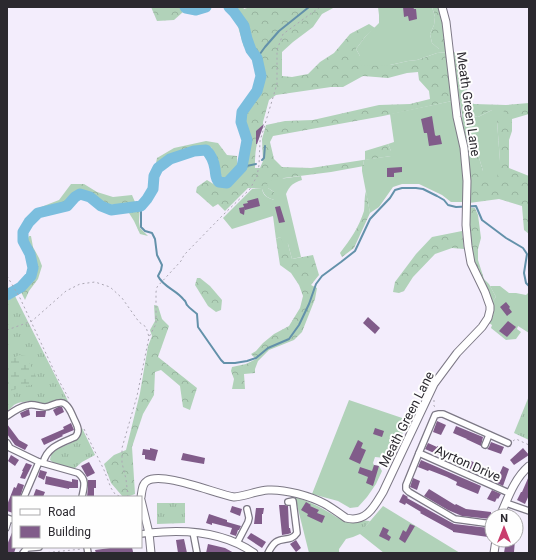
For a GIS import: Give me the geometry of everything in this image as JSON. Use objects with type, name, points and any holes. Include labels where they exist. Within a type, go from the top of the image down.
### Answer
[{"type":"street","name":"Meath Green Lane","points":[[141,496],[145,482],[158,478],[181,482],[234,497],[266,490],[286,491],[318,501],[346,518],[354,519],[366,515],[383,492],[434,384],[457,353],[482,327],[488,318],[490,310],[485,292],[471,263],[468,246],[466,225],[467,182],[464,148],[457,117],[446,22],[442,7]]},
{"type":"street","points":[[7,416],[15,410],[30,405],[44,407],[63,403],[67,406],[77,423],[78,434],[75,438],[49,450],[45,455],[24,496]]},
{"type":"street","points":[[484,523],[455,519],[409,492],[406,489],[406,485],[418,453],[435,416],[439,414],[443,414],[508,443]]},
{"type":"street","points":[[485,444],[489,435]]},
{"type":"street","points":[[7,443],[9,451],[78,473],[82,476],[84,488],[82,496]]},
{"type":"street","name":"Ayrton Drive","points":[[418,453],[509,493]]},
{"type":"street","points":[[504,508],[509,493],[516,481],[522,472],[529,466]]},
{"type":"street","points":[[268,553],[274,543],[292,538],[297,533],[293,501],[288,502]]},
{"type":"street","points":[[506,503],[529,511]]},
{"type":"street","name":"Meath Green Lane","points":[[142,508],[145,533],[152,553]]},
{"type":"street","points":[[237,543],[248,522],[249,518],[247,509]]},
{"type":"street","points":[[145,533],[179,531],[207,534],[237,543],[254,553]]},
{"type":"street","points":[[193,532],[197,553]]},
{"type":"lane","points":[[7,529],[10,519]]},
{"type":"path","points":[[128,496],[122,463],[122,448],[137,396],[149,337],[156,324],[157,287],[181,262],[184,256],[250,189],[257,176],[260,142],[276,84],[277,50],[283,34],[320,7]]},
{"type":"path","points":[[7,276],[22,302]]},
{"type":"path","points":[[7,330],[32,321],[66,291],[80,284],[95,282],[110,287],[122,298],[139,322],[146,327],[149,337]]},
{"type":"path","points":[[429,395],[434,398],[434,406],[439,414]]},
{"type":"path","points":[[508,443],[516,439],[529,445]]},
{"type":"path","points":[[43,553],[86,549]]},
{"type":"green space","points":[[151,7],[180,7],[183,12],[174,20],[157,21]]},
{"type":"green space","points":[[222,7],[243,7],[244,9],[250,7],[335,7],[322,14],[313,27],[282,52],[282,76],[292,77],[308,74],[320,62],[334,53],[350,34],[369,24],[375,28],[365,37],[356,49],[360,56],[390,65],[417,60],[437,53],[448,52],[452,101],[383,116],[273,136],[270,142],[274,159],[282,167],[311,168],[363,160],[364,166],[284,178],[268,188],[274,192],[274,200],[266,196],[262,189],[248,188],[225,211],[218,204],[213,207],[196,192],[197,187],[207,180],[215,185],[225,186],[231,182],[244,168],[250,141],[244,125],[244,117],[247,109],[259,92],[264,76],[260,58],[251,45],[244,47],[236,20]],"holes":[[[418,72],[419,80],[429,91],[430,99],[410,104],[379,105],[313,120],[285,121],[266,125],[262,139],[263,161],[260,168],[255,168],[256,148],[260,136],[257,135],[257,131],[260,128],[263,129],[263,122],[269,100],[276,95],[331,87],[343,87],[363,76],[388,78]]]},
{"type":"green space","points":[[378,7],[432,7],[435,17],[434,25],[430,34],[432,43],[439,49],[446,49],[448,52],[437,53],[417,60],[390,65],[362,66],[360,56],[356,49],[365,37],[379,23]]},
{"type":"green space","points":[[432,7],[439,7],[442,13],[446,49],[439,49],[432,43],[430,34],[434,25],[435,17]]},
{"type":"green space","points":[[454,52],[462,58],[469,101],[474,104],[506,105],[529,103],[529,114],[512,119],[512,131],[509,140],[509,168],[529,176],[529,234],[524,230],[522,206],[499,199],[469,203],[469,168],[466,139],[468,138],[477,151],[483,171],[500,161],[497,121],[492,110],[478,117],[462,114],[455,76]]},
{"type":"green space","points":[[452,101],[462,166],[463,202],[451,202],[442,195],[419,184],[402,184],[393,187],[379,207],[370,213],[362,171],[362,166],[364,166],[363,160],[391,156],[391,151],[388,144],[394,142],[390,114]]},
{"type":"green space","points":[[492,110],[504,110],[503,117],[497,121],[500,161],[497,178],[493,180],[483,171],[477,151],[468,138],[466,139],[462,120],[462,114],[478,117]]},
{"type":"green space","points":[[206,141],[218,143],[227,155],[237,156],[237,166],[228,178],[222,178],[211,147],[204,146],[190,148],[156,163],[157,158],[174,148]]},
{"type":"green space","points":[[388,144],[391,151],[391,156],[365,160],[365,151]]},
{"type":"green space","points":[[301,176],[302,180],[292,185],[286,194],[301,257],[292,259],[288,244],[283,243],[280,237],[276,239],[273,216],[232,229],[223,218],[252,189],[262,189],[265,195],[274,200],[274,192],[268,188],[267,184],[272,180]]},
{"type":"green space","points":[[71,184],[84,184],[97,192],[113,197],[132,195],[135,202],[140,204],[140,228],[148,236],[140,234],[129,213],[111,213],[122,210],[121,204],[107,205],[83,191],[76,192],[67,201],[55,206],[43,209],[41,207],[59,200]]},
{"type":"green space","points":[[366,191],[370,213],[354,248],[342,257],[340,253],[354,233],[362,217]]},
{"type":"green space","points":[[468,207],[475,208],[478,215],[481,238],[478,249],[478,260],[484,279],[489,284],[496,297],[492,302],[476,267],[471,245]]},
{"type":"green space","points":[[462,231],[464,249],[452,248],[435,254],[413,277],[404,291],[399,293],[393,292],[395,282],[416,254],[432,237]]},
{"type":"green space","points":[[29,236],[31,236],[33,247],[42,266],[38,279],[29,291],[25,300],[21,292],[30,284],[36,274],[36,264],[27,240]]},
{"type":"green space","points":[[280,237],[288,244],[292,259],[313,255],[319,275],[311,285],[317,288],[315,299],[302,332],[294,340],[269,350],[258,361],[255,373],[244,374],[245,389],[232,389],[234,379],[231,371],[232,367],[246,364],[256,359],[251,354],[274,334],[289,326],[300,308],[303,296],[299,285],[291,273],[280,265],[276,239]]},
{"type":"green space","points":[[197,278],[200,278],[210,286],[222,300],[221,310],[216,312],[208,306],[195,285]]},
{"type":"green space","points":[[490,286],[500,286],[509,293],[526,295],[529,292],[529,333],[518,326],[517,329],[521,332],[516,339],[506,340],[491,328],[492,325],[489,323],[494,313],[492,302],[496,297]]},
{"type":"green space","points":[[15,296],[68,401],[59,400],[46,404],[28,401],[16,404],[7,411],[7,301]]},
{"type":"green space","points":[[154,305],[158,306],[162,319],[169,326],[158,357],[197,388],[190,410],[183,407],[180,386],[161,370],[155,372],[154,395],[143,414],[132,447],[135,494],[122,496],[111,483],[104,464],[114,455],[126,450],[140,393],[148,346],[152,336],[150,330],[155,321]]},
{"type":"green space","points":[[19,355],[26,356],[38,381],[37,384],[7,392],[7,362]]},
{"type":"green space","points":[[529,396],[529,440],[514,433]]},
{"type":"green space","points":[[349,400],[411,421],[403,426],[385,458],[375,457],[373,463],[374,465],[379,466],[382,471],[376,484],[358,507],[350,508],[338,501],[312,494]]},
{"type":"green space","points":[[403,426],[405,428],[390,462],[385,458]]},
{"type":"green space","points":[[82,428],[95,455],[82,462],[74,469],[55,464],[50,460],[55,451],[77,439]]},
{"type":"green space","points":[[295,497],[321,508],[360,533],[383,506],[460,553],[384,553],[360,534],[346,539],[339,549],[339,553],[309,553]]},
{"type":"green space","points":[[157,503],[185,503],[185,523],[157,524]]},
{"type":"green space","points":[[336,517],[346,521],[370,521],[360,534]]},
{"type":"building","points":[[403,7],[413,7],[416,9],[417,19],[409,21],[408,16],[404,17]]},
{"type":"building","points":[[432,116],[435,135],[440,135],[442,144],[429,146],[427,133],[424,133],[421,119]]},
{"type":"building","points":[[264,124],[257,144],[256,144],[256,131]]},
{"type":"building","points":[[402,167],[402,172],[394,173],[394,177],[387,177],[387,168]]},
{"type":"building","points":[[258,198],[260,206],[245,210],[245,208],[244,215],[240,213],[239,208],[244,207],[243,204],[248,203],[247,201]]},
{"type":"building","points":[[280,206],[285,222],[279,223],[275,207]]},
{"type":"building","points":[[506,302],[512,312],[507,316],[500,307]]},
{"type":"building","points":[[368,317],[380,328],[375,334],[363,323]]},
{"type":"building","points":[[508,321],[516,327],[507,337],[499,331]]},
{"type":"building","points":[[58,407],[62,407],[64,412],[56,416],[53,410]]},
{"type":"building","points":[[29,409],[30,415],[22,418],[20,413]]},
{"type":"building","points":[[36,411],[46,411],[45,417],[36,417]]},
{"type":"building","points":[[437,421],[446,425],[441,435],[433,432]]},
{"type":"building","points":[[71,423],[74,430],[44,445],[41,439],[64,429],[63,427]]},
{"type":"building","points":[[7,424],[19,440],[28,445],[25,450],[15,445],[7,434]]},
{"type":"building","points":[[456,426],[483,437],[481,446],[453,433]]},
{"type":"building","points":[[375,428],[384,431],[382,437],[373,434]]},
{"type":"building","points":[[358,440],[363,443],[361,448],[366,450],[360,464],[349,459]]},
{"type":"building","points":[[491,442],[504,447],[501,454],[487,449]]},
{"type":"building","points":[[428,443],[487,468],[484,475],[425,449]]},
{"type":"building","points":[[150,448],[158,450],[155,461],[145,459],[145,455],[142,455],[143,449],[150,450]]},
{"type":"building","points":[[523,448],[529,455],[514,465],[510,460]]},
{"type":"building","points":[[183,453],[205,458],[204,464],[181,460]]},
{"type":"building","points":[[11,455],[19,460],[15,466],[8,461]]},
{"type":"building","points":[[421,460],[481,486],[478,494],[456,485],[457,482],[447,477],[418,467]]},
{"type":"building","points":[[89,462],[95,473],[87,477],[81,466]]},
{"type":"building","points":[[26,463],[32,465],[25,479],[20,478],[22,471]]},
{"type":"building","points":[[374,465],[379,466],[373,486],[366,483],[368,477],[358,473],[360,467],[372,471]]},
{"type":"building","points":[[503,466],[509,469],[503,486],[495,482]]},
{"type":"building","points":[[40,470],[47,472],[44,480],[38,477]]},
{"type":"building","points":[[46,476],[72,482],[72,479],[78,480],[78,488],[69,489],[45,484]]},
{"type":"building","points":[[529,476],[529,495],[525,504],[517,500]]},
{"type":"building","points":[[413,478],[420,481],[417,490],[410,487]]},
{"type":"building","points":[[88,480],[96,480],[94,496],[87,496]]},
{"type":"building","points":[[18,483],[24,485],[20,496],[12,496],[12,513],[7,511],[7,505],[14,487],[16,488]]},
{"type":"building","points":[[36,489],[45,492],[43,496],[33,496]]},
{"type":"building","points":[[429,489],[455,505],[456,504],[466,509],[484,511],[484,518],[462,516],[448,510],[424,496]]},
{"type":"building","points":[[492,490],[501,494],[495,502],[487,499]]},
{"type":"building","points":[[403,494],[408,497],[407,498],[454,524],[484,527],[484,536],[453,532],[406,503],[405,505],[399,502]]},
{"type":"building","points":[[306,502],[311,505],[310,506],[319,510],[317,513],[325,516],[322,523],[307,516],[308,514],[301,510]]},
{"type":"building","points":[[279,505],[288,506],[289,528],[291,533],[282,535]]},
{"type":"building","points":[[232,506],[242,509],[240,516],[230,512]]},
{"type":"building","points":[[256,508],[264,508],[262,514],[262,524],[254,524]]},
{"type":"building","points":[[209,514],[241,526],[236,536],[230,534],[232,528],[206,523]]},
{"type":"building","points":[[410,524],[415,526],[405,543],[399,539],[403,530],[406,532]]},
{"type":"building","points":[[383,527],[389,530],[387,534],[391,537],[389,541],[379,536]]},
{"type":"building","points":[[12,532],[12,548],[16,548],[14,553],[7,553],[7,545]]},
{"type":"building","points":[[251,533],[266,542],[262,548],[247,538]]},
{"type":"building","points":[[184,539],[187,553],[178,553],[176,540]]},
{"type":"building","points":[[296,540],[301,548],[296,552],[290,544]]},
{"type":"building","points":[[208,544],[225,548],[234,553],[206,553]]},
{"type":"building","points":[[132,548],[133,552],[96,553],[95,550]]},
{"type":"building","points":[[505,548],[514,548],[514,552],[512,553],[504,553]]},
{"type":"waterway","points":[[185,7],[196,10],[206,7]]},
{"type":"waterway","points":[[7,295],[21,287],[31,276],[33,268],[30,254],[23,241],[23,232],[29,222],[38,213],[67,206],[80,194],[90,197],[101,206],[111,210],[141,206],[153,189],[154,176],[158,168],[170,159],[194,151],[206,150],[208,152],[215,166],[216,178],[219,182],[227,183],[242,167],[247,140],[241,122],[242,112],[257,91],[261,76],[257,58],[251,50],[244,26],[229,7]]},
{"type":"waterway","points":[[257,58],[279,31],[309,7]]},
{"type":"waterway","points":[[262,160],[264,158],[265,146]]},
{"type":"waterway","points":[[242,167],[256,164]]},
{"type":"waterway","points":[[141,206],[141,227],[145,231],[152,233],[155,239],[157,255],[162,265],[158,276],[160,280],[178,294],[197,314],[198,327],[224,363],[235,363],[256,358],[268,348],[289,339],[299,325],[316,284],[322,276],[355,251],[370,219],[390,198],[395,190],[402,188],[423,189],[444,200],[448,205],[456,207],[476,206],[482,220],[506,238],[523,248],[527,254],[524,273],[526,283],[529,286]]}]
